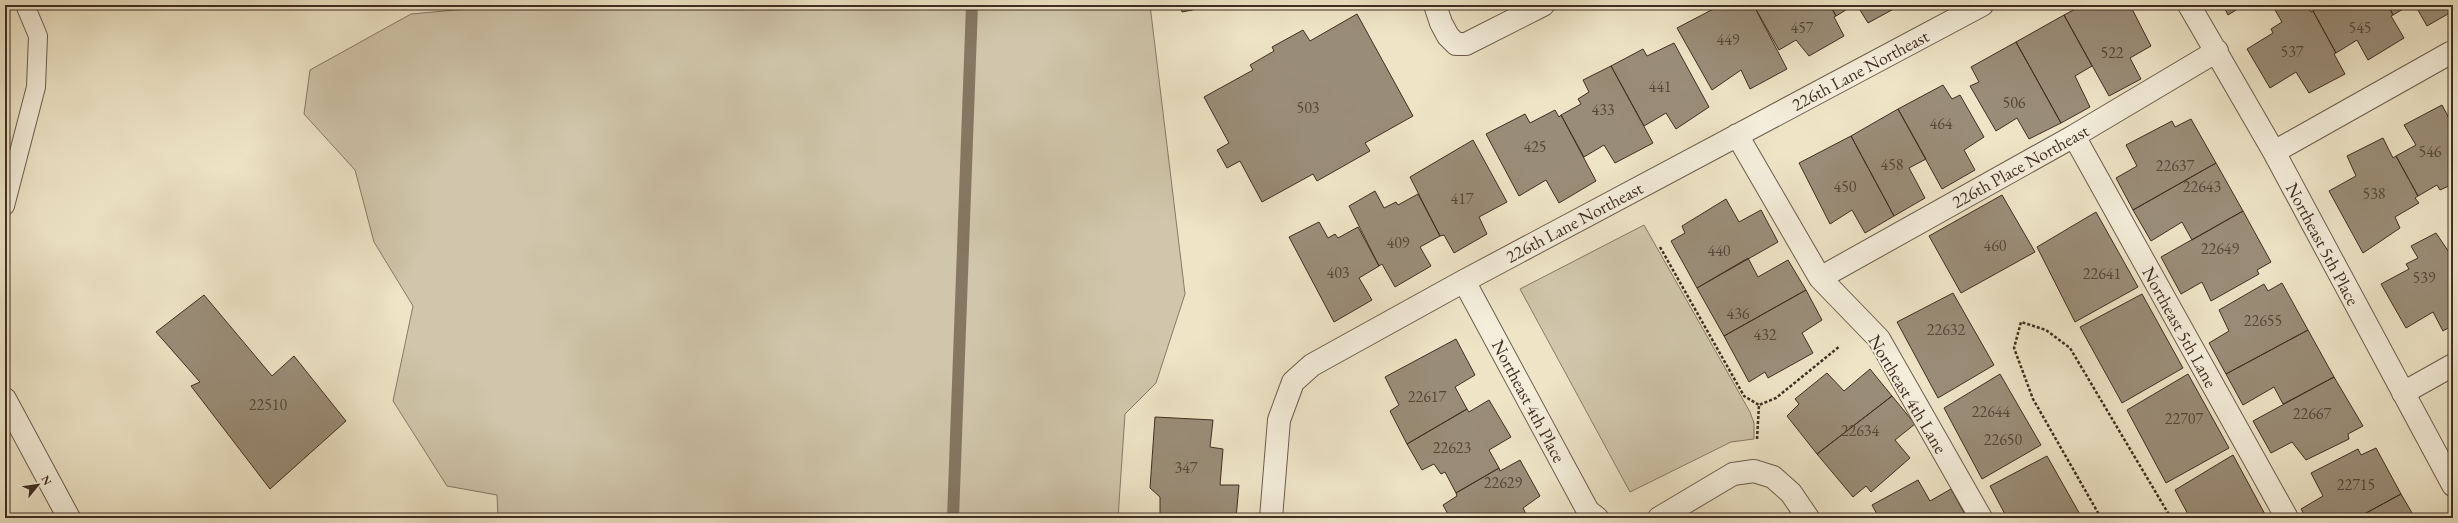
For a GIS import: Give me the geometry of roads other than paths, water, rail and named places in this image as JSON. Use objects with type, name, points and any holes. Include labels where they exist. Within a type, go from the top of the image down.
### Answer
[{"type":"street","points":[[1435,5],[1448,36],[1456,44],[1466,44],[1543,5]]},
{"type":"street","name":"226th Lane Northeast","points":[[1271,518],[1279,420],[1293,382],[1312,365],[1464,281],[1982,5]]},
{"type":"street","name":"Northeast 5th Place","points":[[2189,5],[2217,51],[2274,152],[2453,485]]},
{"type":"street","name":"226th Place Northeast","points":[[1820,278],[2074,136],[2217,51]]},
{"type":"street","points":[[2274,152],[2450,53]]},
{"type":"street","name":"Northeast 4th Lane","points":[[1737,135],[1820,278],[1880,338],[1981,518]]},
{"type":"street","name":"Northeast 5th Lane","points":[[2074,136],[2287,518]]},
{"type":"street","name":"Northeast 4th Place","points":[[1464,281],[1588,511],[1597,518]]},
{"type":"street","points":[[2403,393],[2453,365]]},
{"type":"street","points":[[5,399],[69,518]]},
{"type":"street","points":[[1659,518],[1733,474],[1754,471],[1773,476],[1791,493],[1808,518]]},
{"type":"lane","points":[[5,206],[36,87],[38,36],[25,5]]},
{"type":"waterway","points":[[953,518],[972,5]]}]
